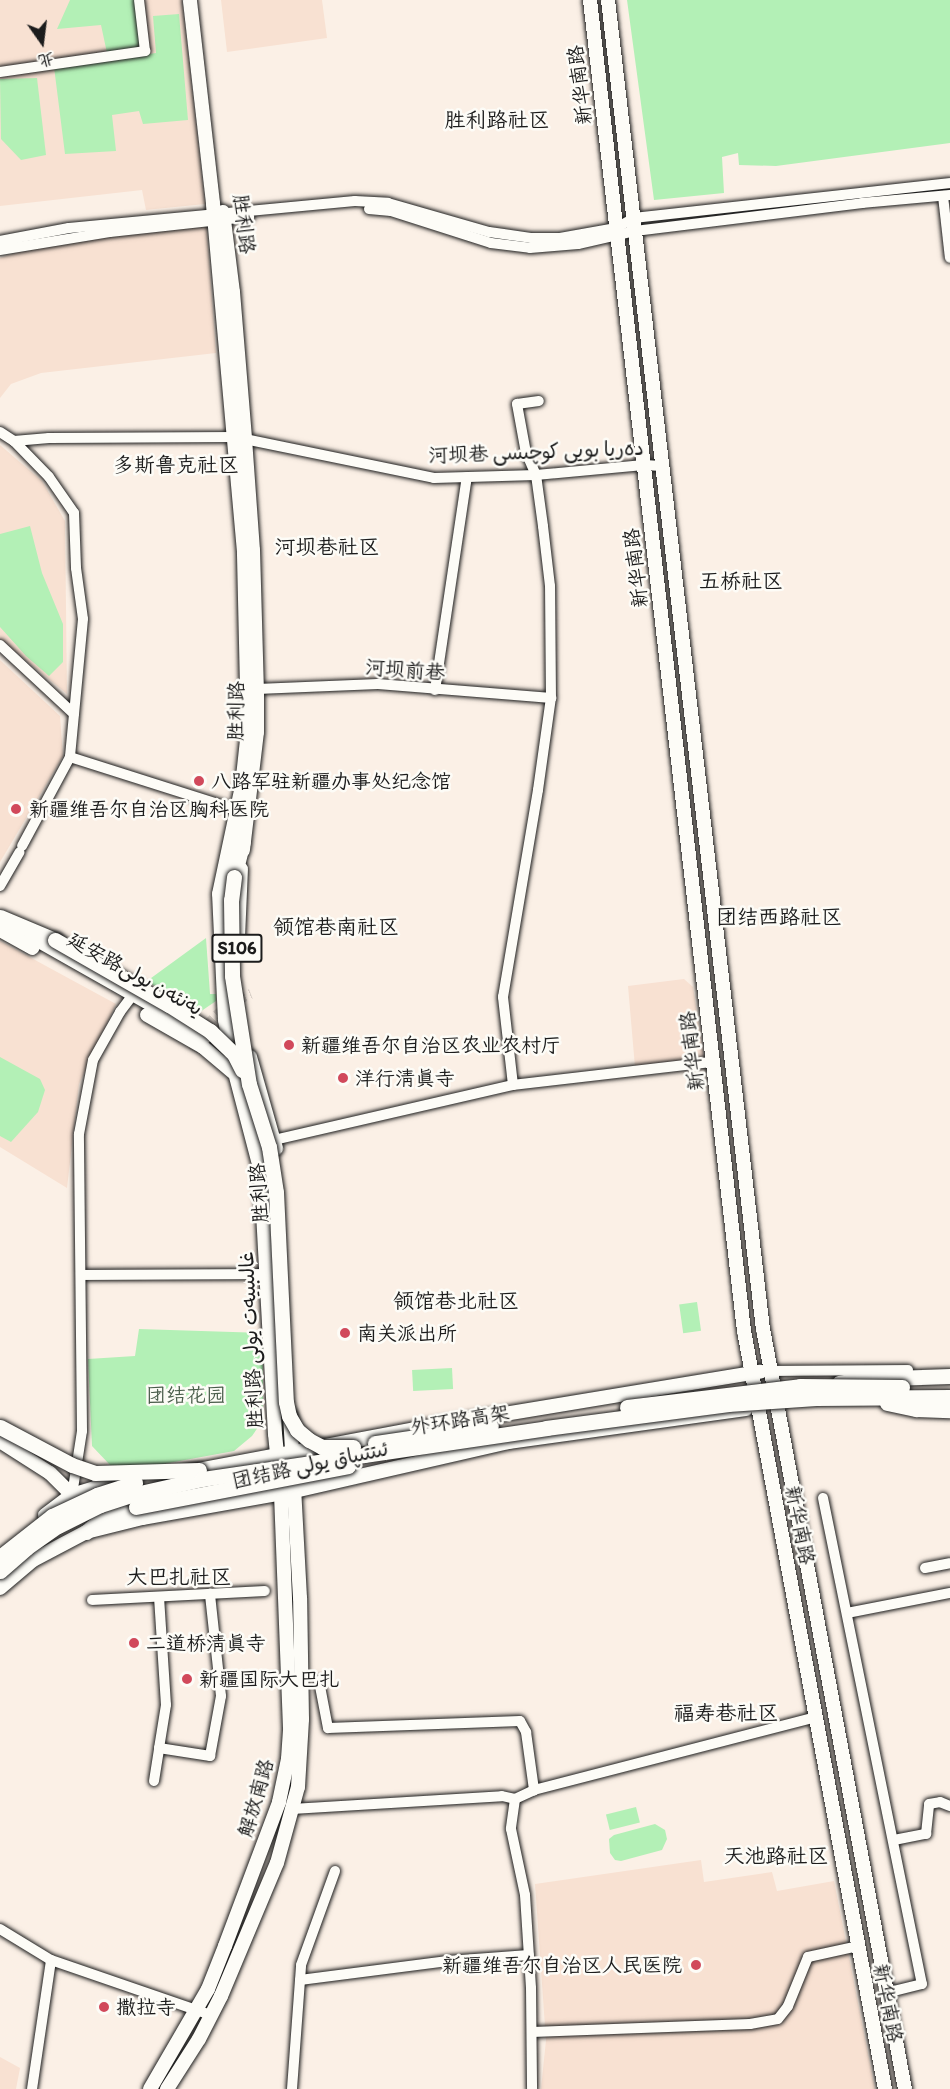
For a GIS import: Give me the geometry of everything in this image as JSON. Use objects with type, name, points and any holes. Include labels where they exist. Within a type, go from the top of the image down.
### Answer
[{"type":"highway","points":[[243,841],[231,900],[232,976],[249,1084],[269,1147],[276,1192],[286,1401],[289,1416],[297,1430],[309,1440],[322,1447],[353,1446]]},
{"type":"highway","points":[[0,918],[55,940],[210,1031],[234,1054],[249,1084]]},
{"type":"highway","points":[[824,1386],[861,1379],[950,1376]]},
{"type":"highway","name":"外环路高架","points":[[0,1557],[52,1516],[97,1495],[199,1470],[715,1394],[824,1386],[950,1387]]},
{"type":"highway","name":"外环路高架","points":[[0,1571],[26,1548],[58,1526],[100,1505],[131,1495],[202,1479],[728,1404],[861,1398],[950,1397]]},
{"type":"highway","points":[[861,1398],[916,1409],[950,1410]]},
{"type":"highway","points":[[0,1427],[72,1465],[94,1473],[199,1470]]},
{"type":"highway","points":[[86,1532],[102,1518],[136,1507],[323,1472],[426,1446]]},
{"type":"main road","name":"胜利路","points":[[190,0],[219,216]]},
{"type":"main road","name":"胜利路","points":[[199,0],[240,438],[253,550],[257,732],[243,841],[237,950],[239,1000],[251,1061],[274,1140],[282,1190],[280,1245],[284,1454],[288,1492]]},
{"type":"main road","name":"新华南路","points":[[590,0],[744,1331],[885,2089]]},
{"type":"main road","name":"新华南路","points":[[608,0],[763,1329],[905,2089]]},
{"type":"main road","name":"胜利路 غالىبىيەت يولى","points":[[240,438],[248,731],[237,810],[219,894],[225,1020],[229,1048],[261,1173],[284,1454]]},
{"type":"main road","name":"延安路يەنئەن يولى","points":[[0,918],[129,999],[251,1061]]},
{"type":"main road","points":[[0,930],[129,999],[203,1047],[235,1073]]},
{"type":"main road","points":[[726,1177],[745,1175]]},
{"type":"main road","name":"团结路 ئىتتىپاق يولى","points":[[0,1422],[57,1452],[75,1465],[116,1481],[209,1470],[420,1428],[770,1371]]},
{"type":"main road","name":"团结路 ئىتتىپاق يولى","points":[[0,1588],[33,1560],[86,1532],[142,1518],[288,1492],[508,1442],[777,1406]]},
{"type":"main road","points":[[0,1441],[50,1473],[72,1495],[86,1532]]},
{"type":"main road","points":[[0,1550],[72,1495],[116,1481]]},
{"type":"main road","points":[[167,2089],[199,2039],[211,2015],[277,1863],[292,1809],[301,1762],[302,1719],[288,1492]]},
{"type":"main road","name":"解放南路","points":[[150,2089],[207,1989],[225,1946],[275,1813],[288,1759],[290,1728],[288,1492]]},
{"type":"street","points":[[0,72],[145,51],[140,0]]},
{"type":"street","points":[[0,241],[69,228],[219,216],[355,201],[388,203],[489,232],[531,238],[560,238],[617,232],[634,225],[950,183]]},
{"type":"street","points":[[634,225],[947,195],[950,258]]},
{"type":"street","points":[[0,250],[219,216]]},
{"type":"street","points":[[513,1085],[503,997],[538,790],[550,698],[549,586],[536,475],[526,453],[517,404],[539,401]]},
{"type":"street","points":[[0,432],[14,441],[49,477],[74,513],[76,568],[83,619],[70,757],[0,886]]},
{"type":"street","name":"河坝巷 دەريا بويى كوچىسى","points":[[14,441],[49,438],[240,438],[434,478],[536,475],[644,465],[662,466]]},
{"type":"street","points":[[435,690],[467,477]]},
{"type":"street","points":[[0,645],[74,714]]},
{"type":"street","name":"河坝前巷","points":[[257,689],[378,684],[550,698]]},
{"type":"street","points":[[70,757],[237,810]]},
{"type":"street","points":[[72,1495],[82,1431],[79,1134],[93,1060],[129,999]]},
{"type":"street","points":[[274,1140],[513,1085],[713,1062]]},
{"type":"street","points":[[81,1275],[268,1274]]},
{"type":"street","points":[[770,1371],[950,1370]]},
{"type":"street","points":[[777,1406],[950,1403]]},
{"type":"street","points":[[823,1498],[922,1984],[887,1993]]},
{"type":"street","points":[[925,1568],[950,1563]]},
{"type":"street","points":[[92,1600],[265,1591]]},
{"type":"street","points":[[847,1613],[950,1593]]},
{"type":"street","points":[[159,1748],[210,1756],[221,1696],[210,1594]]},
{"type":"street","points":[[153,1781],[165,1705],[159,1597]]},
{"type":"street","points":[[319,1681],[328,1728],[520,1721],[526,1732],[534,1790]]},
{"type":"street","points":[[292,1809],[502,1796],[515,1799],[534,1790],[816,1717]]},
{"type":"street","points":[[515,1799],[511,1829],[525,1894],[530,1955],[532,2089]]},
{"type":"street","points":[[894,1840],[926,1834],[929,1804],[940,1802],[950,1806]]},
{"type":"street","points":[[292,2089],[301,1965],[335,1871]]},
{"type":"street","points":[[0,1929],[51,1960],[211,2015]]},
{"type":"street","points":[[532,2032],[750,2024],[778,2019],[788,2006],[808,1957],[858,1946]]},
{"type":"street","points":[[300,1980],[448,1961],[530,1955]]},
{"type":"street","points":[[32,2089],[51,1960]]},
{"type":"shaded area","points":[[0,0],[182,0],[205,204],[146,210],[142,190],[0,206]]},
{"type":"shaded area","points":[[221,0],[322,0],[327,38],[227,52]]},
{"type":"shaded area","points":[[206,219],[216,353],[41,373],[11,384],[0,398],[0,258],[18,252]]},
{"type":"shaded area","points":[[0,445],[42,481],[65,521],[67,694],[0,639]]},
{"type":"shaded area","name":"新疆维吾尔自治区胸科医院","points":[[0,660],[60,716],[63,756],[0,862]]},
{"type":"shaded area","points":[[0,941],[116,1004],[79,1084],[67,1188],[0,1147]]},
{"type":"shaded area","points":[[684,979],[693,987],[704,1059],[635,1067],[628,986]]},
{"type":"shaded area","name":"新疆维吾尔自治区人民医院","points":[[701,1860],[704,1882],[772,1872],[777,1891],[834,1881],[875,2089],[541,2089],[546,2040],[535,1884]]},
{"type":"shaded area","points":[[0,2057],[20,2068],[16,2089],[0,2089]]},
{"type":"green space","points":[[70,0],[136,0],[142,48],[107,53],[101,25],[57,29]]},
{"type":"green space","points":[[627,0],[950,0],[950,143],[776,166],[739,165],[738,153],[722,157],[724,193],[654,200]]},
{"type":"green space","points":[[179,14],[188,120],[143,124],[139,111],[112,115],[116,151],[65,154],[54,67],[156,53],[153,16]]},
{"type":"green space","points":[[37,78],[46,155],[21,160],[1,139],[0,79]]},
{"type":"green space","points":[[30,526],[42,573],[63,624],[63,662],[49,676],[26,656],[0,627],[0,534]]},
{"type":"green space","points":[[206,938],[210,994],[216,994],[216,1001],[197,1014],[147,981]]},
{"type":"green space","points":[[0,1057],[40,1079],[45,1090],[38,1112],[11,1142],[0,1136]]},
{"type":"green space","points":[[697,1302],[701,1331],[683,1333],[679,1305]]},
{"type":"green space","name":"团结花园","points":[[139,1329],[263,1333],[263,1420],[252,1436],[234,1451],[136,1469],[110,1465],[92,1446],[88,1359],[135,1356]]},
{"type":"green space","points":[[452,1368],[453,1389],[413,1391],[412,1370]]},
{"type":"green space","points":[[636,1807],[640,1823],[610,1830],[606,1814]]},
{"type":"green space","points":[[655,1824],[665,1830],[667,1839],[662,1850],[621,1861],[615,1860],[610,1853],[609,1839],[614,1835]]},
{"type":"tunnel","points":[[193,1051],[206,1026],[220,1012],[236,1000],[251,994]]},
{"type":"place","name":"八路军驻新疆办事处纪念馆","points":[[199,781]]},
{"type":"place","name":"新疆维吾尔自治区胸科医院","points":[[16,809]]},
{"type":"place","name":"新疆维吾尔自治区农业农村厅","points":[[289,1045]]},
{"type":"place","name":"洋行清真寺","points":[[343,1078]]},
{"type":"place","name":"南关派出所","points":[[345,1333]]},
{"type":"place","name":"二道桥清真寺","points":[[134,1643]]},
{"type":"place","name":"新疆国际大巴扎","points":[[187,1679]]},
{"type":"place","name":"新疆维吾尔自治区人民医院","points":[[696,1965]]},
{"type":"place","name":"撒拉寺","points":[[104,2007]]},
{"type":"district","name":"胜利路社区","points":[[497,120]]},
{"type":"district","name":"多斯鲁克社区","points":[[176,465]]},
{"type":"district","name":"河坝巷社区","points":[[327,547]]},
{"type":"district","name":"五桥社区","points":[[741,581]]},
{"type":"district","name":"团结西路社区","points":[[779,917]]},
{"type":"district","name":"领馆巷南社区","points":[[336,927]]},
{"type":"district","name":"领馆巷北社区","points":[[456,1301]]},
{"type":"district","name":"大巴扎社区","points":[[179,1577]]},
{"type":"district","name":"福寿巷社区","points":[[726,1713]]},
{"type":"district","name":"天池路社区","points":[[776,1856]]}]
